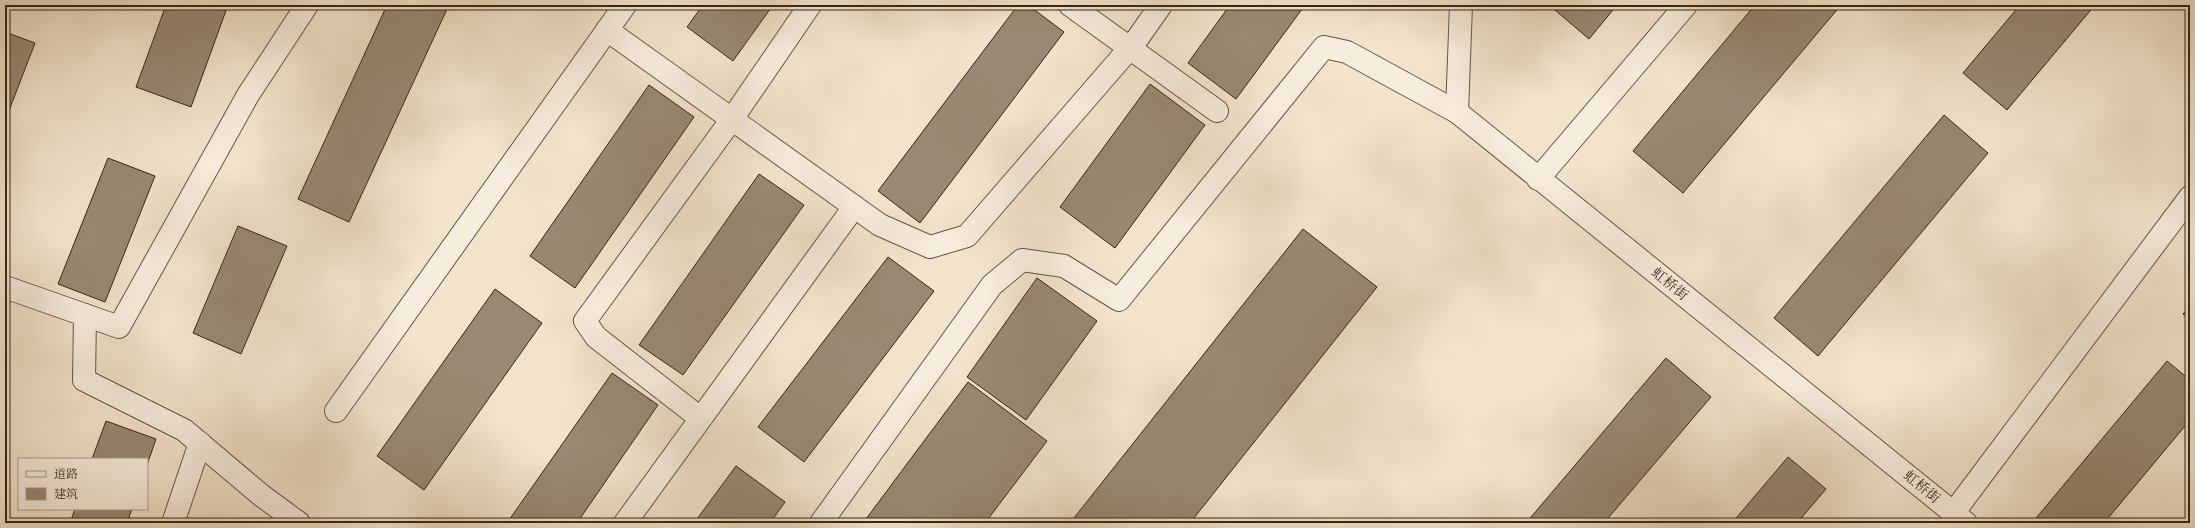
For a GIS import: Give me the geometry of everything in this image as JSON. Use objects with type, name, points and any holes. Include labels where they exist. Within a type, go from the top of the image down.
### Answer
[{"type":"street","points":[[5,287],[119,327],[248,95],[308,5]]},
{"type":"street","points":[[336,411],[625,5]]},
{"type":"street","points":[[700,418],[596,337],[585,321],[732,119],[810,5]]},
{"type":"street","points":[[1070,5],[1217,111]]},
{"type":"street","points":[[607,30],[880,225],[930,247],[967,236],[1130,48],[1161,5]]},
{"type":"street","points":[[1457,112],[1461,5]]},
{"type":"street","points":[[1538,179],[1686,5]]},
{"type":"street","name":"虹桥街","points":[[821,523],[992,285],[1022,260],[1064,266],[1119,300],[1324,47],[1347,52],[1457,112],[1538,179],[1960,518]]},
{"type":"street","points":[[1960,518],[2190,197]]},
{"type":"street","points":[[625,523],[854,207]]},
{"type":"street","points":[[86,315],[84,380],[184,430],[261,495],[299,523]]},
{"type":"street","points":[[173,523],[200,443]]},
{"type":"building","points":[[166,5],[228,5],[191,107],[136,87]]},
{"type":"building","points":[[387,5],[438,5],[447,9],[349,222],[298,199]]},
{"type":"building","points":[[703,5],[773,5],[733,61],[687,27]]},
{"type":"building","points":[[1018,5],[1028,5],[1064,32],[920,223],[878,191]]},
{"type":"building","points":[[1230,5],[1305,5],[1236,99],[1188,63]]},
{"type":"building","points":[[1549,5],[1617,5],[1589,39]]},
{"type":"building","points":[[1755,5],[1841,5],[1683,193],[1633,151]]},
{"type":"building","points":[[2020,5],[2095,5],[2007,110],[1963,73]]},
{"type":"building","points":[[5,32],[35,43],[5,121]]},
{"type":"building","points":[[1150,84],[1205,125],[1115,248],[1060,207]]},
{"type":"building","points":[[649,85],[694,117],[575,288],[530,256]]},
{"type":"building","points":[[1944,115],[1988,153],[1818,356],[1774,318]]},
{"type":"building","points":[[108,158],[155,176],[105,302],[58,284]]},
{"type":"building","points":[[759,174],[804,205],[683,375],[639,345]]},
{"type":"building","points":[[238,226],[287,246],[241,354],[193,333]]},
{"type":"building","points":[[1303,229],[1377,287],[1190,523],[1070,523]]},
{"type":"building","points":[[888,257],[934,291],[804,462],[758,427]]},
{"type":"building","points":[[1037,278],[1097,321],[1026,420],[967,377]]},
{"type":"building","points":[[495,289],[542,323],[424,490],[377,456]]},
{"type":"building","points":[[2190,306],[2190,320],[2183,314]]},
{"type":"building","points":[[1666,358],[1711,397],[1604,523],[1526,523]]},
{"type":"building","points":[[2167,361],[2190,380],[2190,420],[2104,523],[2032,523]]},
{"type":"building","points":[[612,373],[658,405],[577,523],[507,523]]},
{"type":"building","points":[[968,382],[1047,441],[985,523],[863,523]]},
{"type":"building","points":[[106,421],[156,439],[148,462],[148,458],[92,458]]},
{"type":"building","points":[[1788,457],[1826,489],[1797,523],[1732,523]]},
{"type":"building","points":[[736,466],[785,502],[770,523],[694,523]]},
{"type":"building","points":[[75,510],[132,510],[127,523],[70,523]]}]
